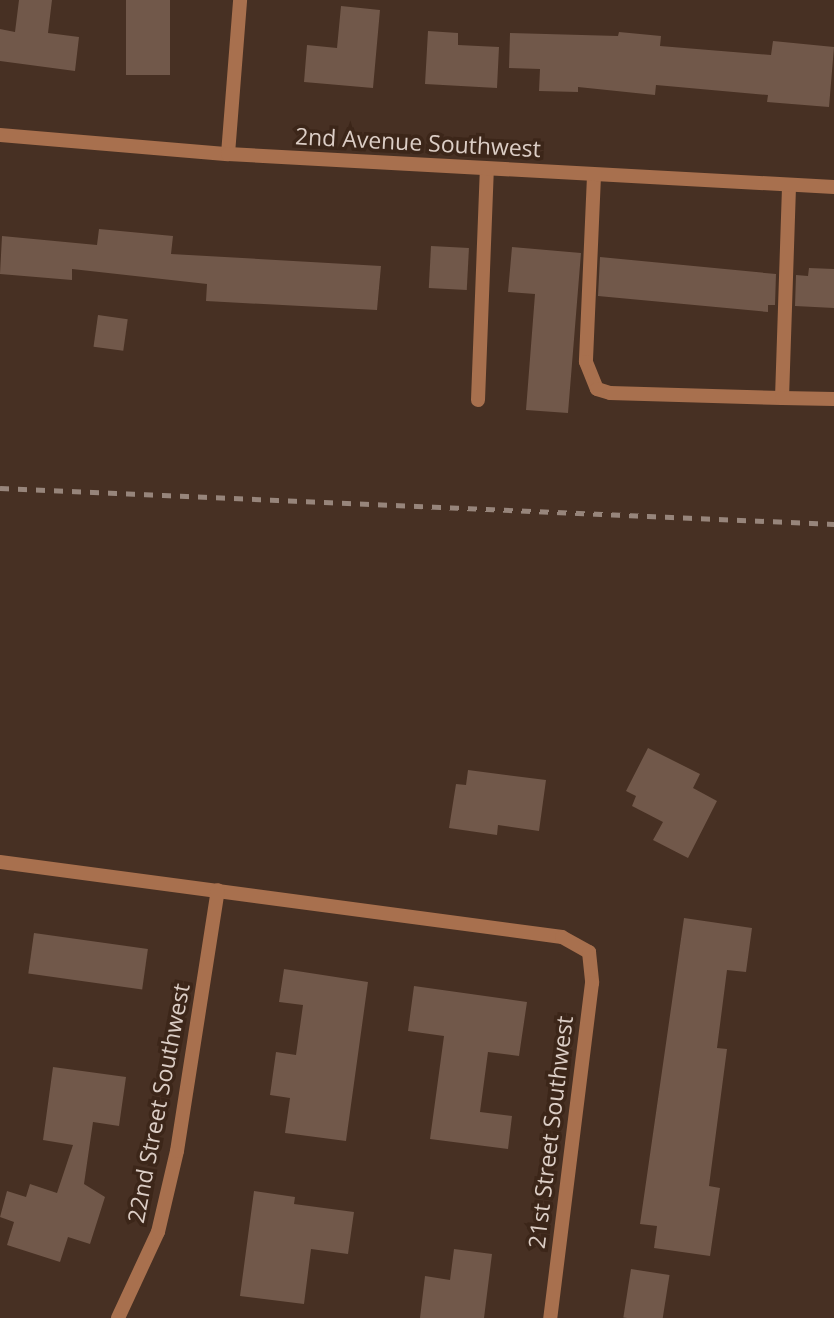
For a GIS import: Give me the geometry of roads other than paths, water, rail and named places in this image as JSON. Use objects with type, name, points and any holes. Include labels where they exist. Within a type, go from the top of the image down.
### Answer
[{"type":"street","points":[[228,154],[240,0]]},
{"type":"street","name":"2nd Avenue Southwest","points":[[0,135],[228,154],[834,187]]},
{"type":"street","points":[[478,400],[487,169]]},
{"type":"street","points":[[594,176],[586,362],[597,389],[834,399]]},
{"type":"street","points":[[782,397],[789,186]]},
{"type":"street","points":[[0,862],[218,890]]},
{"type":"street","name":"21st Street Southwest","points":[[218,890],[562,937],[589,952],[592,983],[550,1318]]},
{"type":"street","name":"22nd Street Southwest","points":[[118,1318],[159,1232],[177,1151],[218,890]]},
{"type":"railway","points":[[0,488],[834,524]]}]
